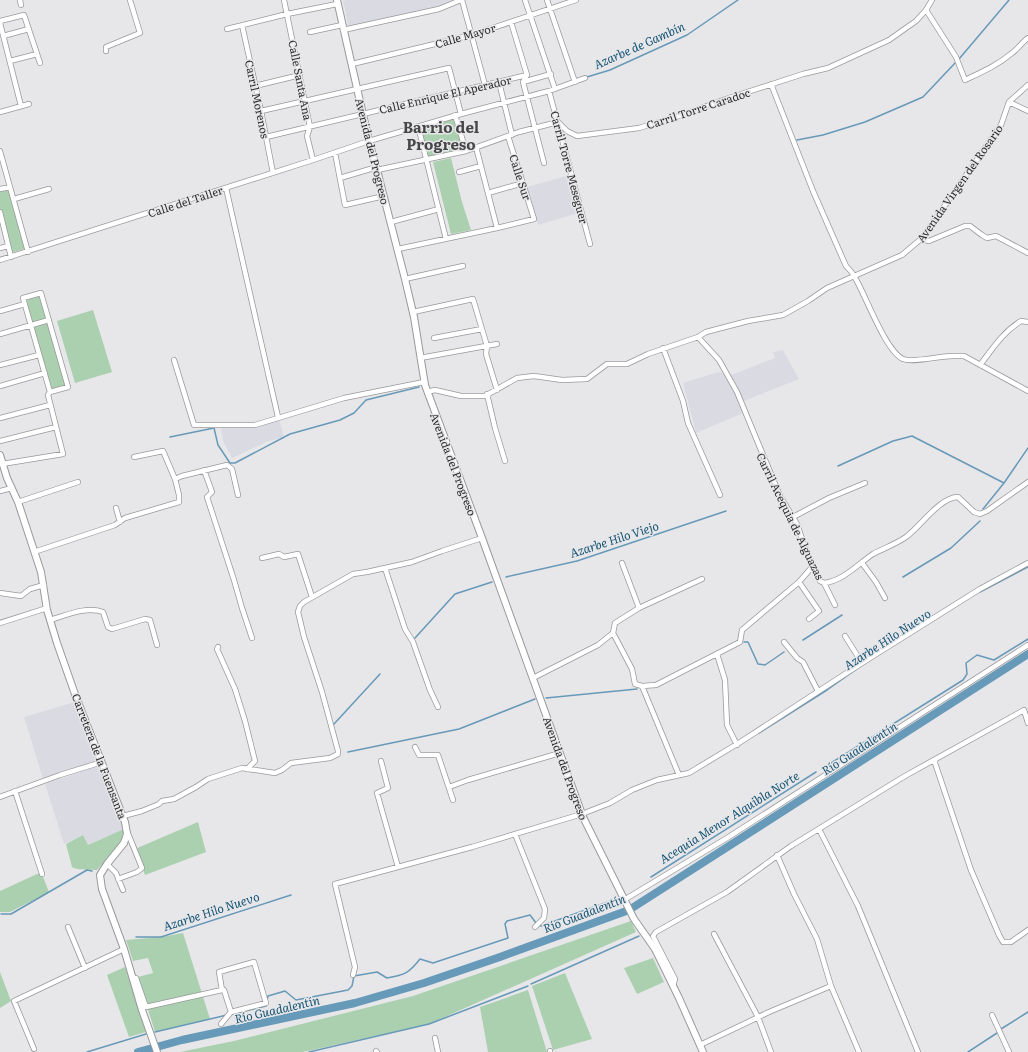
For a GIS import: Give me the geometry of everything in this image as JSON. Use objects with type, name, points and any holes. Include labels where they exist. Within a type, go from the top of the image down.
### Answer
[{"type":"main road","name":"Avenida del Progreso","points":[[337,2],[369,141],[413,312],[424,382],[427,392],[482,538],[582,814],[634,919],[655,949],[703,1052]]},
{"type":"main road","name":"Carretera de la Fuensanta","points":[[0,455],[2,464],[18,502],[34,552],[44,585],[50,620],[76,697],[123,816],[127,834],[124,843],[100,875],[102,889],[124,949],[142,1010],[157,1052]]},
{"type":"street","points":[[106,51],[106,46],[140,33],[130,0]]},
{"type":"street","name":"Calle Santa Ana","points":[[284,0],[310,127],[307,136],[313,160]]},
{"type":"street","points":[[310,32],[439,9],[461,0],[485,85]]},
{"type":"street","points":[[525,0],[555,89]]},
{"type":"street","points":[[547,0],[575,82]]},
{"type":"street","name":"Calle Mayor","points":[[352,64],[472,35],[576,0]]},
{"type":"street","name":"Carril Torre Caradoc","points":[[558,122],[567,131],[577,136],[639,128],[679,116],[771,84],[828,68],[889,40],[916,21],[926,10],[932,0]]},
{"type":"street","points":[[227,29],[337,2]]},
{"type":"street","points":[[926,10],[956,58],[965,80],[1004,59],[1014,52],[1016,48],[1028,38]]},
{"type":"street","points":[[21,106],[0,22],[24,15],[40,63]]},
{"type":"street","points":[[511,22],[527,75],[522,82]]},
{"type":"street","name":"Carril Morenos","points":[[242,25],[273,173]]},
{"type":"street","points":[[3,36],[29,29]]},
{"type":"street","points":[[10,61],[37,54]]},
{"type":"street","points":[[261,111],[449,68],[461,114]]},
{"type":"street","points":[[256,86],[300,74]]},
{"type":"street","points":[[522,82],[551,74]]},
{"type":"street","name":"Calle Enrique El Aperador","points":[[266,137],[527,75]]},
{"type":"street","name":"Calle del Taller","points":[[0,260],[369,141],[455,115],[549,91],[586,78]]},
{"type":"street","name":"Calle Sur","points":[[497,228],[534,219],[510,135],[499,82]]},
{"type":"street","points":[[522,82],[544,163]]},
{"type":"street","points":[[771,84],[813,191],[846,266],[854,276],[889,345],[904,359],[914,360],[964,356],[1028,391]]},
{"type":"street","name":"Avenida Virgen del Rosario","points":[[427,392],[436,390],[461,396],[487,394],[517,378],[534,376],[562,380],[587,379],[607,364],[627,364],[663,348],[698,337],[706,332],[748,321],[783,315],[827,288],[902,255],[921,239],[1001,125],[1009,102],[1028,85]]},
{"type":"street","name":"Carril Torre Meseguer","points":[[549,91],[590,244]]},
{"type":"street","points":[[1009,102],[1028,111]]},
{"type":"street","points":[[0,112],[29,104]]},
{"type":"street","points":[[455,115],[466,151]]},
{"type":"street","points":[[340,178],[466,151],[510,135],[558,122]]},
{"type":"street","points":[[418,126],[446,239]]},
{"type":"street","points":[[398,249],[497,228],[476,147]]},
{"type":"street","points":[[0,151],[28,252]]},
{"type":"street","points":[[335,153],[346,205],[384,196]]},
{"type":"street","points":[[459,172],[481,166]]},
{"type":"street","points":[[488,193],[523,183]]},
{"type":"street","points":[[0,189],[10,187]]},
{"type":"street","points":[[226,188],[278,417]]},
{"type":"street","points":[[14,199],[49,189]]},
{"type":"street","points":[[391,222],[439,209]]},
{"type":"street","points":[[0,212],[2,227],[11,257]]},
{"type":"street","points":[[921,239],[929,241],[965,226],[970,226],[987,238],[996,236],[1028,253]]},
{"type":"street","points":[[0,248],[8,246]]},
{"type":"street","points":[[405,279],[463,266]]},
{"type":"street","points":[[2,464],[62,454],[48,395],[50,392],[23,298],[41,293],[68,386],[50,392]]},
{"type":"street","points":[[413,312],[473,299],[487,346],[486,354],[496,390]]},
{"type":"street","points":[[0,311],[25,304]]},
{"type":"street","points":[[0,334],[49,320]]},
{"type":"street","points":[[980,365],[1001,337],[1010,328],[1020,321],[1028,322]]},
{"type":"street","points":[[434,338],[482,329]]},
{"type":"street","name":"Carril Acequia de Alguazas","points":[[698,337],[719,360],[736,392],[780,496],[797,524],[820,581],[824,583],[837,579],[873,554],[907,536],[934,509],[952,497],[958,497],[974,512],[980,514],[1028,482]]},
{"type":"street","points":[[420,358],[497,344]]},
{"type":"street","points":[[663,348],[683,401],[688,423],[720,495]]},
{"type":"street","points":[[0,365],[39,355]]},
{"type":"street","points":[[174,360],[194,425],[255,425],[344,398],[424,382]]},
{"type":"street","points":[[0,386],[44,373]]},
{"type":"street","points":[[487,394],[505,461]]},
{"type":"street","points":[[0,418],[50,405]]},
{"type":"street","points":[[0,441],[56,427]]},
{"type":"street","points":[[34,552],[115,525],[125,518],[179,502],[175,479],[163,451],[134,457]]},
{"type":"street","points":[[175,479],[227,465],[232,469],[238,495]]},
{"type":"street","points":[[204,470],[212,492],[207,497],[252,638]]},
{"type":"street","points":[[18,502],[78,482]]},
{"type":"street","points":[[793,517],[829,498],[865,483]]},
{"type":"street","points":[[0,491],[12,488]]},
{"type":"street","points":[[116,508],[120,522]]},
{"type":"street","points":[[123,816],[142,811],[159,804],[162,801],[174,799],[208,779],[242,768],[275,773],[291,763],[330,758],[338,754],[322,692],[304,637],[298,612],[300,606],[312,597],[352,574],[412,562],[442,550],[482,538]]},
{"type":"street","points":[[262,558],[279,554],[284,557],[298,554],[312,597]]},
{"type":"street","points":[[622,563],[639,608]]},
{"type":"street","points":[[862,563],[876,582],[885,598]]},
{"type":"street","points":[[353,975],[355,967],[335,884],[582,814],[610,803],[632,790],[657,780],[689,773],[737,745],[862,662],[980,589],[1028,563]]},
{"type":"street","points":[[702,579],[639,608],[615,623],[613,633],[632,669],[635,684],[642,686],[656,685],[740,642],[742,630],[799,582],[813,566]]},
{"type":"street","points":[[385,568],[405,628],[413,642],[430,690],[438,707]]},
{"type":"street","points":[[799,582],[820,611],[809,619]]},
{"type":"street","points":[[824,583],[835,605]]},
{"type":"street","points":[[0,593],[21,596],[30,589],[44,585]]},
{"type":"street","points":[[0,624],[47,608]]},
{"type":"street","points":[[50,620],[95,609],[103,612],[108,627],[112,629],[145,619],[150,620],[157,645]]},
{"type":"street","points":[[533,678],[598,645],[613,633]]},
{"type":"street","points":[[845,636],[862,662]]},
{"type":"street","points":[[784,642],[797,658],[803,662],[818,691]]},
{"type":"street","points":[[624,900],[727,838],[1028,645]]},
{"type":"street","points":[[218,647],[217,649],[235,689],[255,762],[247,769]]},
{"type":"street","points":[[717,654],[725,680],[727,725],[737,745]]},
{"type":"street","points":[[642,686],[679,775]]},
{"type":"street","points":[[673,986],[675,980],[653,936],[656,932],[727,892],[778,855],[819,828],[1026,708],[1028,723]]},
{"type":"street","points":[[415,747],[419,755],[438,755],[454,800]]},
{"type":"street","points":[[449,787],[560,753]]},
{"type":"street","points":[[934,760],[971,870],[999,935],[1003,942],[1011,942],[1028,930]]},
{"type":"street","points":[[381,761],[388,788],[377,794],[398,867]]},
{"type":"street","points":[[0,797],[102,762]]},
{"type":"street","points":[[15,791],[42,874]]},
{"type":"street","points":[[819,828],[858,906],[918,1052]]},
{"type":"street","points":[[118,879],[137,872],[142,868],[126,830]]},
{"type":"street","points":[[515,834],[545,909],[544,918],[535,926]]},
{"type":"street","points":[[778,855],[794,894],[817,939],[831,986],[859,1052]]},
{"type":"street","points":[[107,864],[116,873],[123,890]]},
{"type":"street","points":[[68,926],[85,968]]},
{"type":"street","points":[[714,934],[758,1017],[770,1052]]},
{"type":"street","points":[[34,1049],[14,1001],[124,949]]},
{"type":"street","points":[[221,1024],[231,1012],[266,1003],[254,962],[219,972],[222,990],[224,990],[231,1012]]},
{"type":"street","points":[[132,978],[136,978],[146,1007],[222,990]]},
{"type":"street","points":[[700,1045],[758,1017],[831,986]]},
{"type":"street","points":[[992,1015],[1009,1052]]},
{"type":"street","points":[[435,1038],[438,1052]]},
{"type":"shaded area","points":[[461,0],[439,9],[349,28],[343,1]]},
{"type":"shaded area","points":[[570,175],[582,212],[538,225],[527,187]]},
{"type":"shaded area","points":[[783,350],[799,379],[744,401],[741,414],[696,433],[683,383],[718,372],[731,375],[775,358],[773,352]]},
{"type":"shaded area","points":[[279,419],[284,437],[266,442],[232,458],[223,441],[221,427],[254,427]]},
{"type":"shaded area","points":[[75,702],[97,761],[43,779],[24,717]]},
{"type":"shaded area","points":[[98,766],[124,829],[88,845],[83,835],[64,844],[45,784]]},
{"type":"green space","points":[[455,115],[466,151],[427,160],[418,126]]},
{"type":"green space","points":[[451,158],[471,230],[451,234],[433,162]]},
{"type":"green space","points":[[11,189],[27,248],[10,253],[0,212],[0,192]]},
{"type":"green space","points":[[41,293],[68,387],[50,392],[23,298]]},
{"type":"green space","points":[[93,310],[112,372],[75,383],[57,321]]},
{"type":"green space","points":[[198,822],[206,852],[145,875],[135,849]]},
{"type":"green space","points":[[124,829],[117,847],[97,870],[72,867],[66,844],[83,835],[88,845]]},
{"type":"green space","points":[[37,874],[42,874],[49,892],[10,912],[0,912],[0,891]]},
{"type":"green space","points":[[631,921],[636,932],[429,1024],[303,1052],[180,1052],[234,1041],[413,996]]},
{"type":"green space","points":[[183,933],[210,1019],[155,1032],[138,977],[153,973],[148,958],[133,961],[126,940],[161,937]]},
{"type":"green space","points":[[653,958],[664,982],[637,994],[624,968]]},
{"type":"green space","points":[[125,967],[146,1032],[129,1037],[107,975]]},
{"type":"green space","points":[[0,972],[11,1001],[0,1008]]},
{"type":"green space","points":[[565,973],[592,1039],[553,1050],[532,986]]},
{"type":"green space","points":[[528,990],[547,1052],[488,1052],[480,1007]]},
{"type":"waterway","name":"Azarbe de Gambín","points":[[587,77],[610,70],[687,35],[738,0]]},
{"type":"waterway","points":[[959,59],[1009,0]]},
{"type":"waterway","points":[[797,140],[823,135],[865,122],[923,97],[956,62]]},
{"type":"waterway","points":[[170,437],[214,428],[218,445],[230,463],[235,463],[290,434],[340,420],[354,413],[366,400],[419,387]]},
{"type":"waterway","name":"Azarbe Hilo Viejo","points":[[838,466],[893,441],[912,436],[1004,483]]},
{"type":"waterway","name":"Azarbe Hilo Viejo","points":[[983,509],[1004,483],[1028,448]]},
{"type":"waterway","name":"Azarbe Hilo Viejo","points":[[506,577],[577,561],[726,511]]},
{"type":"waterway","points":[[903,577],[951,548],[980,521]]},
{"type":"waterway","name":"Azarbe Hilo Nuevo","points":[[980,592],[1028,567]]},
{"type":"waterway","name":"Azarbe Hilo Viejo","points":[[415,638],[455,594],[492,582]]},
{"type":"waterway","points":[[803,640],[842,615]]},
{"type":"waterway","name":"Acequia Menor Alquibla Norte","points":[[823,768],[963,680],[967,674],[966,663],[977,655],[994,660],[1028,639]]},
{"type":"waterway","points":[[744,642],[748,642],[758,664],[765,665],[784,652]]},
{"type":"waterway","name":"Río Guadalentín","points":[[138,1052],[182,1040],[355,1003],[424,983],[629,910],[1028,654]]},
{"type":"waterway","name":"Azarbe Hilo Nuevo","points":[[759,733],[827,690],[861,666]]},
{"type":"waterway","name":"Azarbe Hilo Viejo","points":[[332,724],[334,724],[380,674]]},
{"type":"waterway","points":[[546,698],[637,689]]},
{"type":"waterway","points":[[348,752],[459,729],[535,699]]},
{"type":"waterway","name":"Acequia Menor Alquibla Norte","points":[[651,877],[816,772]]},
{"type":"waterway","name":"Azarbe Hilo Nuevo","points":[[1,914],[11,914],[87,870],[92,871]]},
{"type":"waterway","name":"Azarbe Hilo Nuevo","points":[[136,937],[161,937],[291,895]]},
{"type":"waterway","name":"Acequia Menor Alquibla Norte","points":[[539,925],[541,926],[616,899]]},
{"type":"waterway","name":"Acequia Menor Alquibla Norte","points":[[267,1000],[268,996],[285,991],[296,1000],[348,990],[352,986],[354,976],[377,972],[387,978],[398,976],[406,973],[420,959],[433,963],[508,938],[505,924],[507,921],[530,915],[536,923]]},
{"type":"waterway","points":[[531,984],[639,936]]},
{"type":"waterway","points":[[309,1052],[429,1024],[528,986]]},
{"type":"waterway","name":"Acequia Menor Alquibla Norte","points":[[233,1014],[266,1006],[267,1004]]},
{"type":"waterway","points":[[1001,1029],[1028,1012]]},
{"type":"waterway","name":"Acequia Menor Alquibla Norte","points":[[155,1032],[227,1015]]},
{"type":"waterway","points":[[968,1052],[997,1033]]},
{"type":"waterway","name":"Acequia Menor Alquibla Norte","points":[[87,1052],[146,1034]]},
{"type":"district","name":"Barrio del Progreso","points":[[441,134]]}]
